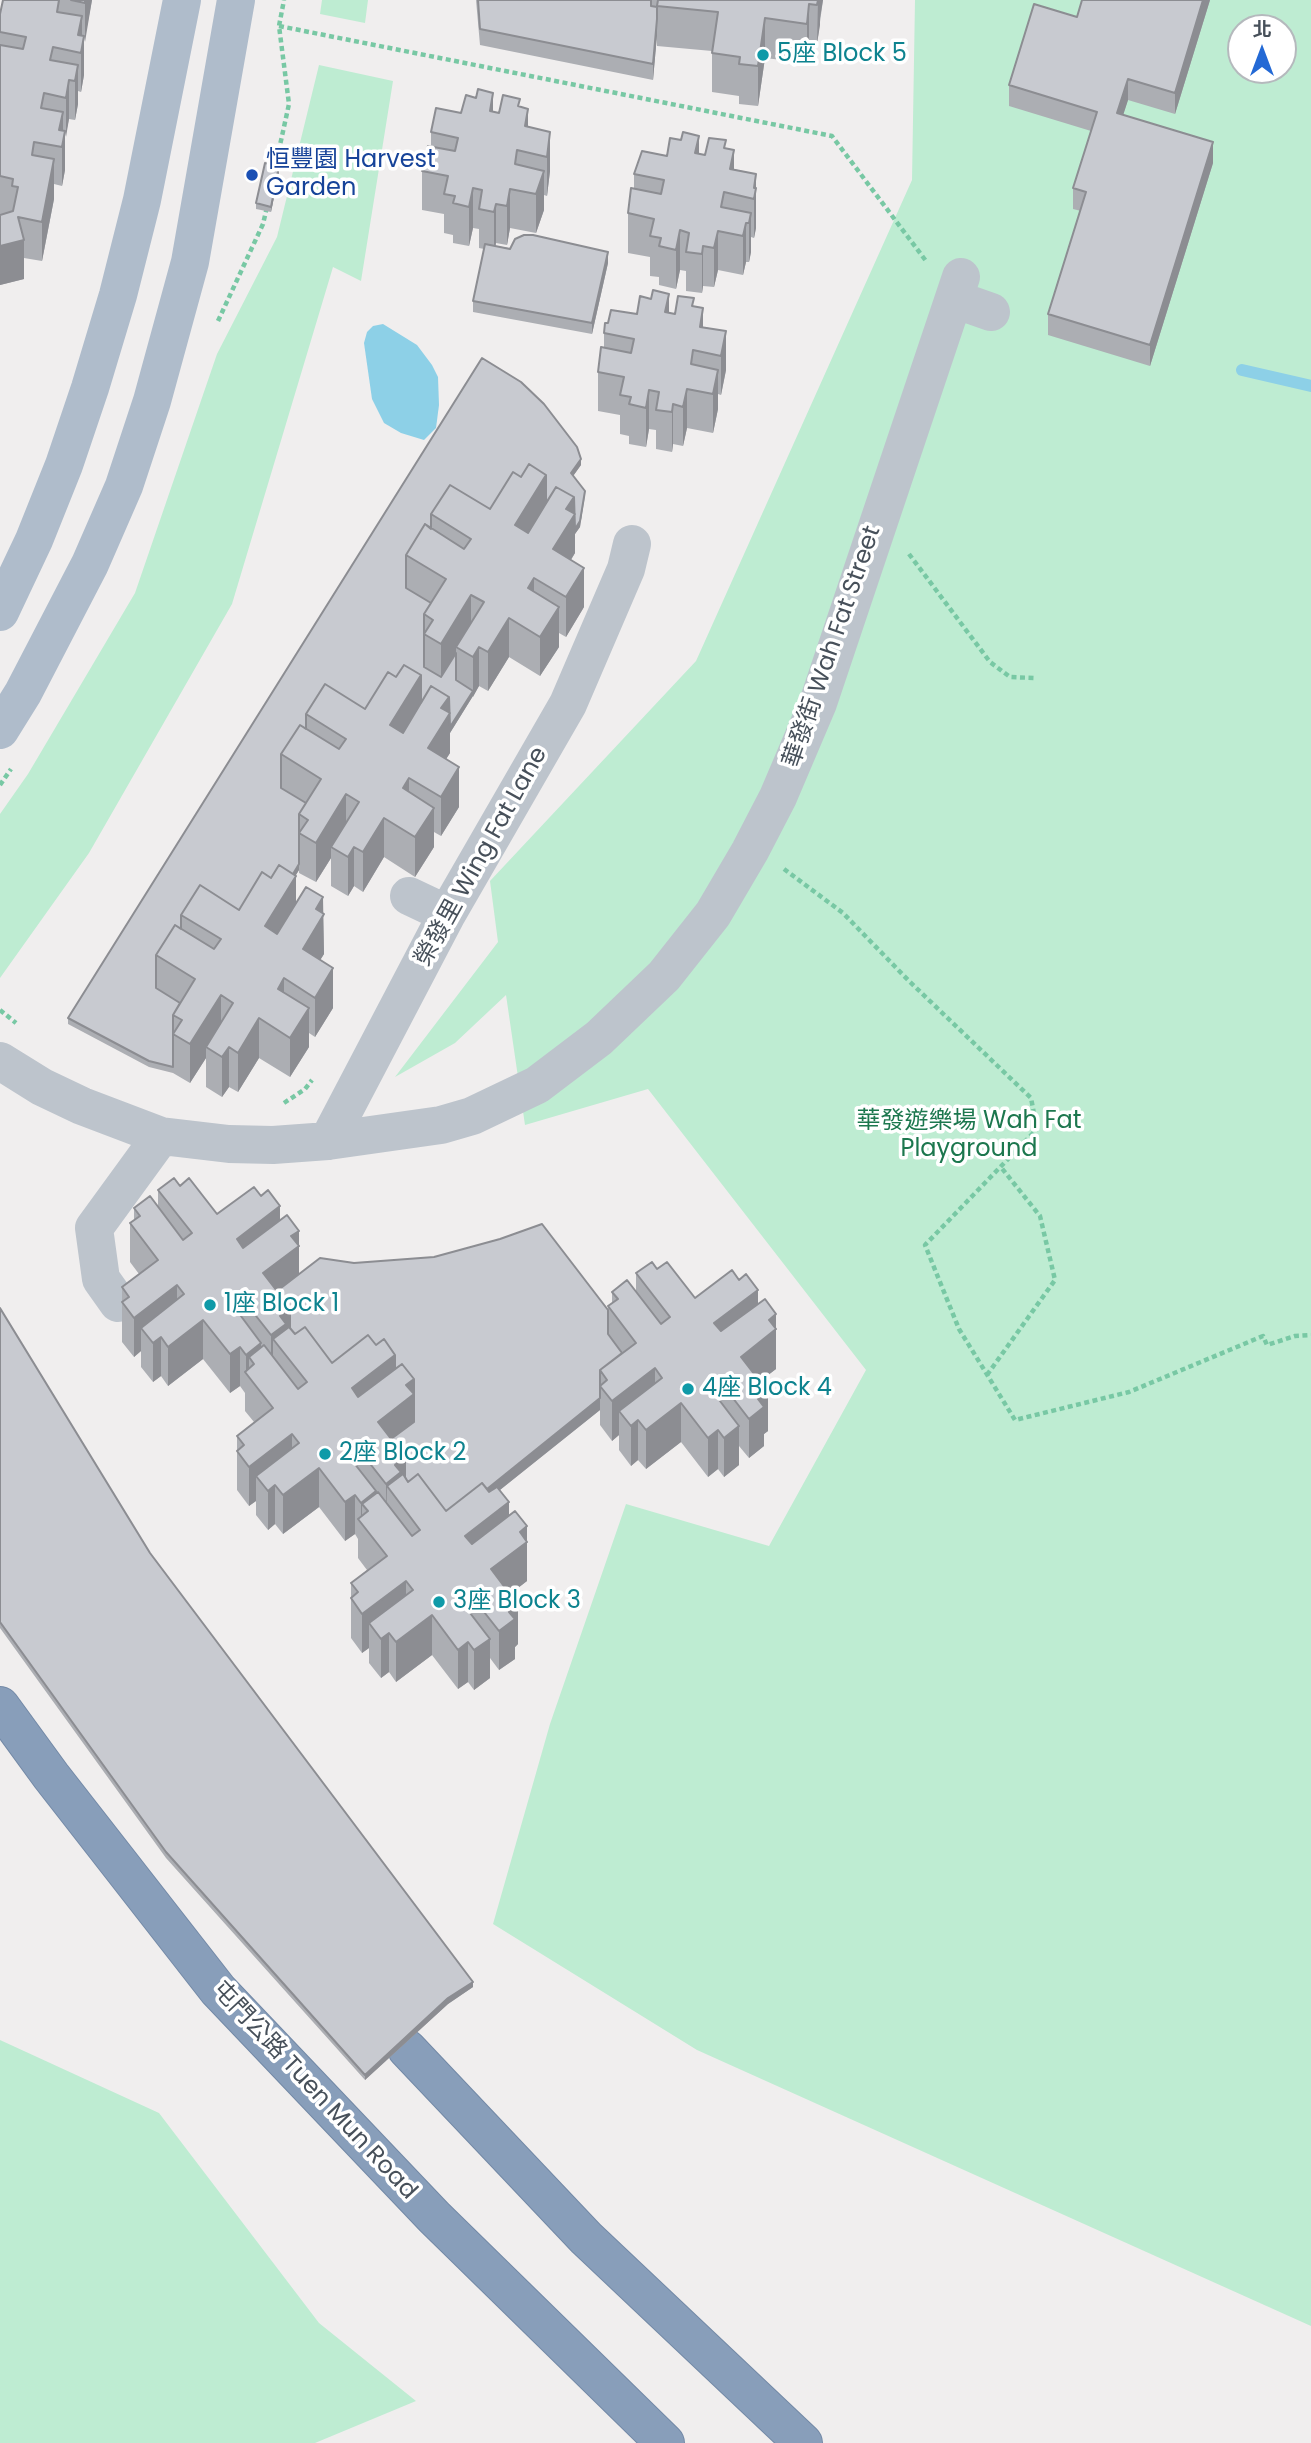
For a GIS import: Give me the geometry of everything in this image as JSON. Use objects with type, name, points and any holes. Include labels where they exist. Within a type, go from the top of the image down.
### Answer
[{"type":"highway","name":"屯門公路 Tuen Mun Road","points":[[0,1706],[51,1776],[218,1990],[434,2217],[665,2443]]},
{"type":"highway","points":[[407,2049],[586,2238],[803,2443]]},
{"type":"main road","points":[[0,612],[34,540],[64,465],[118,295],[142,200],[182,0]]},
{"type":"main road","points":[[0,730],[29,682],[90,564],[124,486],[152,401],[190,262],[236,0]]},
{"type":"street","points":[[950,277],[991,312]]},
{"type":"street","name":"華發街 Wah Fat Street","points":[[0,1061],[42,1087],[82,1107],[160,1136],[229,1144],[273,1145],[328,1141],[452,1122],[472,1116],[537,1085],[589,1046],[629,1012],[664,976],[705,925],[750,852],[778,797],[804,738],[950,277]]},
{"type":"street","name":"榮發里 Wing Fat Lane","points":[[328,1141],[447,914],[568,704],[629,557]]},
{"type":"street","points":[[409,896],[447,914]]},
{"type":"street","points":[[118,1303],[101,1279],[94,1228],[160,1136]]},
{"type":"path","points":[[279,26],[831,136],[930,266],[950,277]]},
{"type":"path","points":[[908,553],[990,662],[1010,677],[1034,678]]},
{"type":"path","points":[[776,876],[780,866],[843,913],[909,981],[1031,1098],[1037,1129],[925,1245],[959,1329],[1015,1420],[1129,1392],[1263,1336],[1267,1345],[1295,1336],[1311,1335]]},
{"type":"path","points":[[0,1010],[20,1027]]},
{"type":"path","points":[[279,1107],[304,1089],[320,1070]]},
{"type":"path","points":[[986,1375],[1055,1280],[1040,1216],[1000,1166]]},
{"type":"green space","points":[[322,0],[368,0],[365,23],[320,14]]},
{"type":"green space","name":"華發遊樂場 Wah Fat Playground","points":[[915,0],[1311,0],[1311,2326],[697,2050],[493,1924],[550,1724],[626,1504],[769,1546],[866,1370],[648,1089],[525,1125],[506,995],[455,1043],[395,1077],[498,942],[490,881],[696,661],[912,180]]},
{"type":"green space","points":[[319,65],[393,81],[361,281],[333,267],[232,604],[89,853],[0,978],[0,814],[28,774],[135,593],[217,354],[277,237]]},
{"type":"green space","points":[[0,2040],[159,2113],[319,2323],[416,2401],[315,2443],[0,2443]]},
{"type":"water","points":[[383,324],[417,345],[438,377],[436,428],[424,440],[401,433],[384,423],[372,399],[364,343],[367,332],[373,326]]},
{"type":"building","points":[[3,0],[59,0],[57,12],[82,16],[78,35],[84,36],[81,53],[53,47],[50,60],[78,65],[75,81],[69,80],[66,98],[44,93],[41,108],[63,112],[59,130],[65,131],[62,147],[34,142],[32,155],[54,159],[42,222],[18,217],[24,240],[0,246],[0,215],[13,211],[18,187],[12,186],[13,179],[0,176],[0,45],[23,49],[26,37],[0,32]]},
{"type":"building","points":[[478,0],[651,0],[651,6],[657,7],[653,64],[480,29]]},
{"type":"building","points":[[658,0],[818,0],[817,5],[809,4],[807,24],[765,18],[758,66],[739,64],[740,57],[712,53],[718,12],[657,6]]},
{"type":"building","points":[[1082,0],[1203,0],[1175,93],[1128,79],[1117,113],[1213,142],[1150,345],[1048,314],[1086,192],[1073,188],[1097,112],[1009,85],[1034,4],[1077,17]]},
{"type":"building","points":[[478,89],[493,93],[490,111],[499,113],[503,95],[520,99],[518,106],[528,109],[525,126],[550,132],[547,157],[517,150],[515,164],[544,171],[536,194],[510,189],[507,206],[496,204],[494,212],[479,209],[482,190],[473,188],[469,207],[453,203],[455,196],[444,194],[448,176],[422,171],[428,146],[455,151],[458,138],[431,132],[436,108],[461,113],[466,95],[476,98]]},
{"type":"building","points":[[683,132],[699,136],[695,153],[705,155],[709,138],[726,140],[724,148],[734,150],[730,169],[756,174],[754,199],[724,192],[721,207],[751,213],[743,236],[718,231],[714,248],[703,246],[702,254],[686,252],[689,233],[680,230],[676,250],[659,246],[661,238],[650,236],[654,219],[628,213],[631,188],[661,194],[664,180],[634,174],[642,151],[667,156],[670,138],[681,140]]},
{"type":"building","points":[[265,163],[279,166],[271,207],[256,203]]},
{"type":"building","points":[[524,235],[608,252],[592,323],[473,301],[485,244],[510,249],[515,239]]},
{"type":"building","points":[[653,290],[669,294],[665,312],[675,314],[678,296],[694,298],[692,306],[703,308],[700,327],[726,331],[721,356],[693,350],[691,364],[718,370],[713,394],[687,389],[683,407],[673,404],[672,412],[656,410],[659,392],[649,390],[646,408],[629,404],[631,397],[620,395],[624,377],[598,372],[601,347],[631,353],[634,339],[604,333],[611,310],[637,314],[640,296],[651,299]]},
{"type":"building","points":[[482,358],[521,382],[544,404],[577,447],[581,459],[571,473],[585,491],[580,521],[575,529],[574,497],[556,487],[546,503],[546,475],[529,464],[521,477],[513,472],[490,509],[450,485],[431,514],[431,529],[425,524],[406,555],[406,588],[431,603],[424,614],[424,667],[441,677],[456,653],[456,680],[473,691],[450,727],[449,697],[431,686],[421,703],[421,675],[404,665],[396,677],[388,672],[365,709],[325,684],[306,714],[306,729],[300,725],[281,754],[281,788],[306,803],[299,814],[299,864],[293,874],[279,865],[271,878],[262,872],[239,910],[200,885],[181,915],[181,929],[175,925],[156,955],[156,988],[180,1003],[173,1015],[173,1067],[149,1061],[68,1018]]},
{"type":"building","points":[[529,464],[546,475],[515,525],[528,533],[556,487],[574,497],[566,509],[575,514],[553,549],[584,568],[566,597],[534,578],[528,588],[559,607],[540,637],[509,618],[488,652],[479,647],[473,657],[456,647],[484,602],[471,595],[441,644],[424,634],[433,620],[424,614],[446,579],[406,555],[425,524],[464,549],[471,539],[431,514],[450,485],[490,509],[513,472],[521,477]]},
{"type":"building","points":[[404,665],[421,675],[390,725],[403,733],[431,686],[449,697],[441,708],[450,713],[428,748],[459,767],[441,797],[409,778],[403,788],[434,808],[415,837],[384,818],[363,852],[354,847],[348,857],[331,847],[359,802],[346,794],[316,843],[299,833],[308,820],[299,814],[321,779],[281,754],[300,725],[339,749],[346,739],[306,714],[325,684],[365,709],[388,672],[396,677]]},
{"type":"building","points":[[279,865],[296,876],[265,926],[277,934],[306,887],[323,897],[316,909],[324,914],[303,949],[333,968],[315,998],[284,978],[278,989],[309,1008],[290,1038],[259,1018],[238,1053],[229,1047],[222,1057],[206,1047],[233,1003],[221,995],[190,1044],[173,1034],[182,1020],[173,1015],[195,979],[156,955],[175,925],[214,949],[221,939],[181,915],[200,885],[239,910],[262,872],[271,878]]},
{"type":"building","points":[[174,1178],[180,1186],[189,1178],[217,1214],[254,1187],[261,1196],[268,1190],[280,1206],[237,1239],[243,1248],[287,1215],[299,1231],[291,1236],[299,1246],[263,1273],[290,1308],[280,1316],[286,1324],[271,1335],[238,1293],[229,1300],[261,1343],[246,1355],[240,1347],[230,1354],[203,1320],[168,1347],[161,1337],[153,1343],[141,1328],[184,1294],[177,1285],[134,1318],[122,1302],[129,1297],[122,1287],[158,1260],[130,1223],[140,1216],[134,1208],[150,1196],[183,1240],[192,1233],[158,1190]]},
{"type":"building","points":[[542,1224],[608,1310],[608,1334],[622,1353],[600,1370],[600,1398],[487,1489],[482,1483],[446,1511],[418,1474],[408,1482],[405,1477],[405,1457],[391,1439],[414,1422],[414,1379],[402,1364],[395,1369],[395,1355],[384,1339],[376,1345],[368,1335],[332,1363],[305,1327],[295,1334],[290,1328],[290,1308],[277,1291],[320,1258],[354,1263],[434,1257]]},
{"type":"building","points":[[652,1262],[657,1269],[667,1262],[695,1298],[732,1270],[739,1280],[746,1274],[758,1290],[714,1323],[721,1331],[765,1299],[776,1314],[769,1320],[776,1329],[741,1357],[768,1392],[758,1399],[764,1407],[749,1419],[716,1376],[707,1384],[739,1426],[724,1438],[718,1430],[708,1438],[681,1403],[646,1430],[638,1420],[631,1426],[619,1411],[662,1378],[655,1368],[612,1401],[600,1386],[607,1380],[600,1370],[636,1343],[608,1306],[618,1299],[612,1292],[627,1280],[661,1324],[670,1317],[636,1273]]},
{"type":"building","points":[[0,1308],[150,1553],[473,1982],[448,1998],[365,2075],[166,1852],[0,1622]]},
{"type":"building","points":[[289,1327],[295,1334],[305,1327],[332,1363],[368,1335],[376,1345],[384,1339],[395,1355],[352,1388],[358,1397],[402,1364],[414,1379],[406,1385],[414,1394],[378,1422],[405,1457],[395,1465],[401,1472],[386,1484],[353,1442],[343,1449],[376,1491],[361,1503],[355,1495],[345,1502],[319,1468],[283,1495],[275,1485],[268,1491],[256,1476],[299,1443],[292,1434],[249,1467],[237,1451],[244,1445],[237,1436],[273,1408],[245,1372],[254,1364],[249,1357],[264,1345],[298,1389],[307,1382],[273,1339]]},
{"type":"building","points":[[403,1474],[408,1482],[418,1474],[446,1511],[482,1483],[489,1492],[497,1487],[509,1502],[465,1536],[472,1544],[515,1511],[527,1526],[520,1532],[527,1542],[491,1569],[518,1605],[509,1612],[515,1619],[499,1631],[466,1589],[457,1596],[490,1639],[474,1650],[468,1642],[458,1650],[432,1615],[396,1642],[389,1633],[381,1639],[369,1623],[413,1590],[406,1581],[362,1614],[351,1598],[358,1592],[351,1583],[387,1556],[358,1519],[368,1511],[362,1504],[378,1492],[412,1536],[420,1530],[387,1486]]},
{"type":"waterway","points":[[1242,370],[1311,386]]},
{"type":"place","name":"5座 Block 5","points":[[763,55]]},
{"type":"place","name":"恒豐園 Harvest Garden","points":[[252,175]]},
{"type":"place","name":"1座 Block 1","points":[[210,1305]]},
{"type":"place","name":"4座 Block 4","points":[[688,1389]]},
{"type":"place","name":"2座 Block 2","points":[[325,1454]]},
{"type":"place","name":"3座 Block 3","points":[[439,1602]]}]
